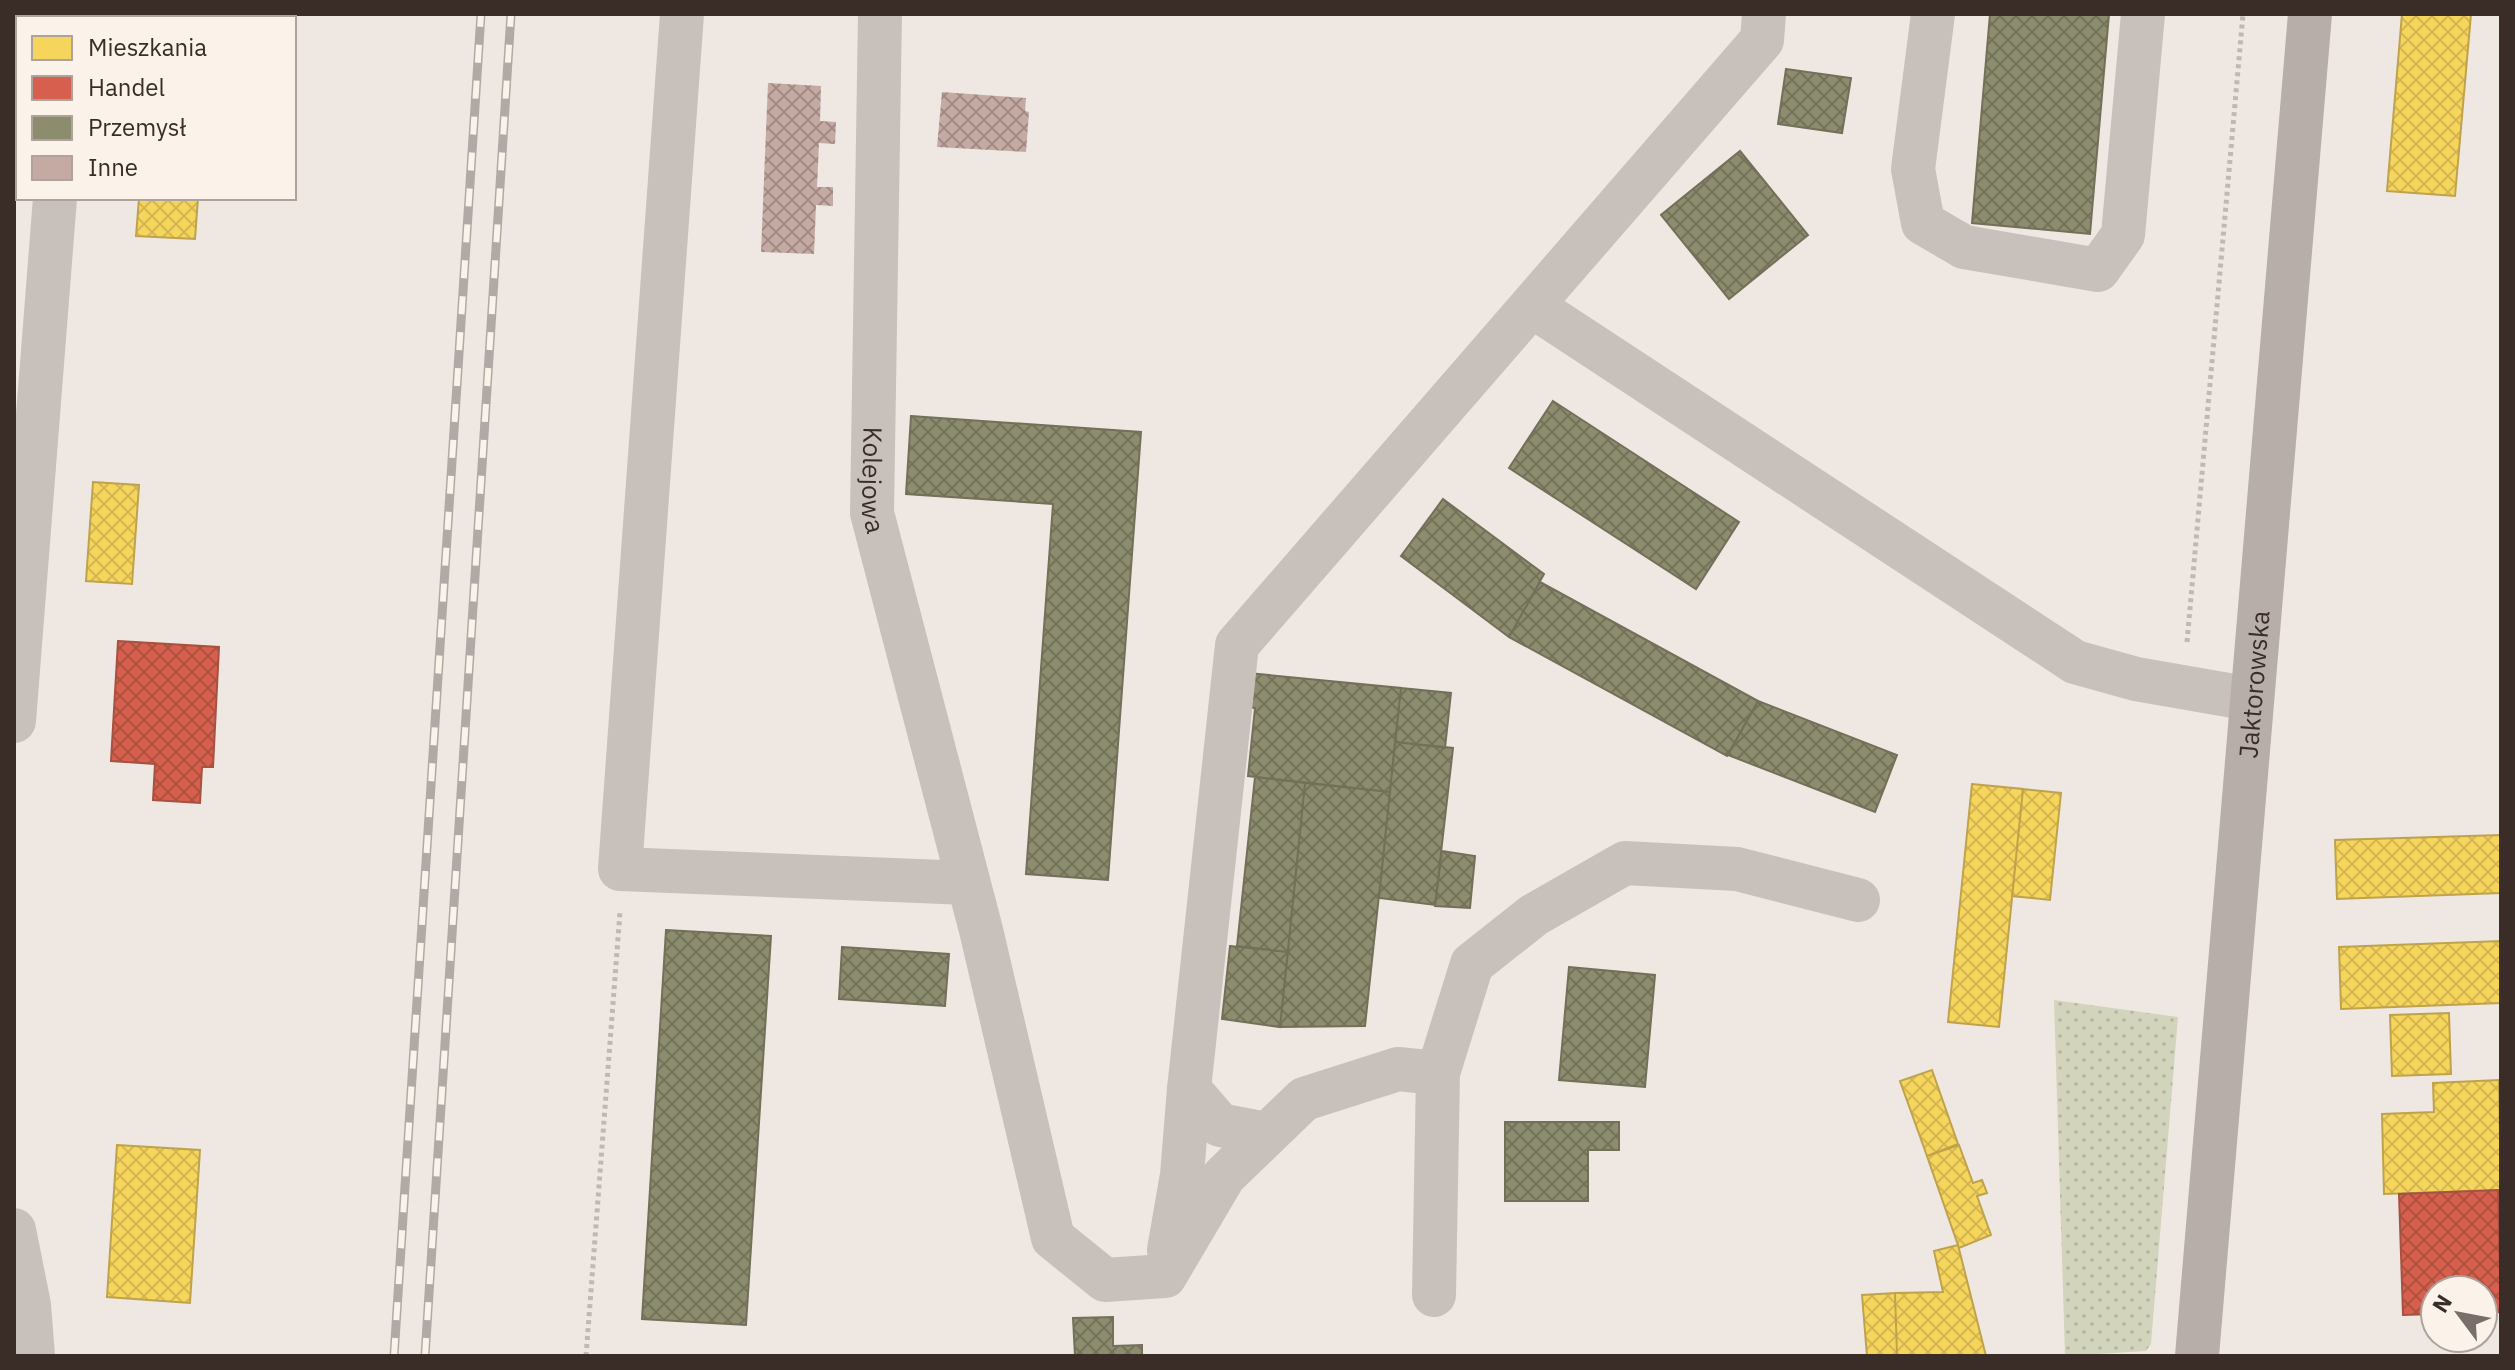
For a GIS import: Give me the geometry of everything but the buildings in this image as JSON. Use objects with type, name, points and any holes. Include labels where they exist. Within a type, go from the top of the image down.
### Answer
[{"type":"main road","name":"Jaktorowska","points":[[2197,1356],[2310,14]]},
{"type":"street","points":[[682,14],[620,869],[968,883]]},
{"type":"street","name":"Kolejowa","points":[[880,14],[872,513],[981,930],[1053,1238],[1105,1280],[1165,1276]]},
{"type":"street","points":[[1165,1276],[1182,1175],[1237,645],[1762,40],[1764,14]]},
{"type":"street","points":[[1933,14],[1913,169],[1923,223],[1964,247],[2098,270],[2123,235],[2143,14]]},
{"type":"street","points":[[14,721],[33,259],[54,200]]},
{"type":"street","points":[[1532,306],[2075,662],[2136,679],[2251,699]]},
{"type":"street","points":[[1434,1295],[1438,1073],[1472,964],[1534,915],[1625,863],[1737,869],[1858,900]]},
{"type":"street","points":[[1165,1276],[1224,1176],[1304,1099],[1398,1069],[1438,1073]]},
{"type":"street","points":[[1189,1089],[1220,1125],[1267,1134]]},
{"type":"street","points":[[14,1230],[29,1305],[33,1356]]},
{"type":"path","points":[[2182,687],[2243,14]]},
{"type":"path","points":[[586,1356],[620,907]]},
{"type":"green space","points":[[2054,1000],[2178,1017],[2151,1344],[2146,1351],[2065,1356]]},
{"type":"railway","points":[[394,1356],[481,14]]},
{"type":"railway","points":[[425,1356],[511,14]]}]
